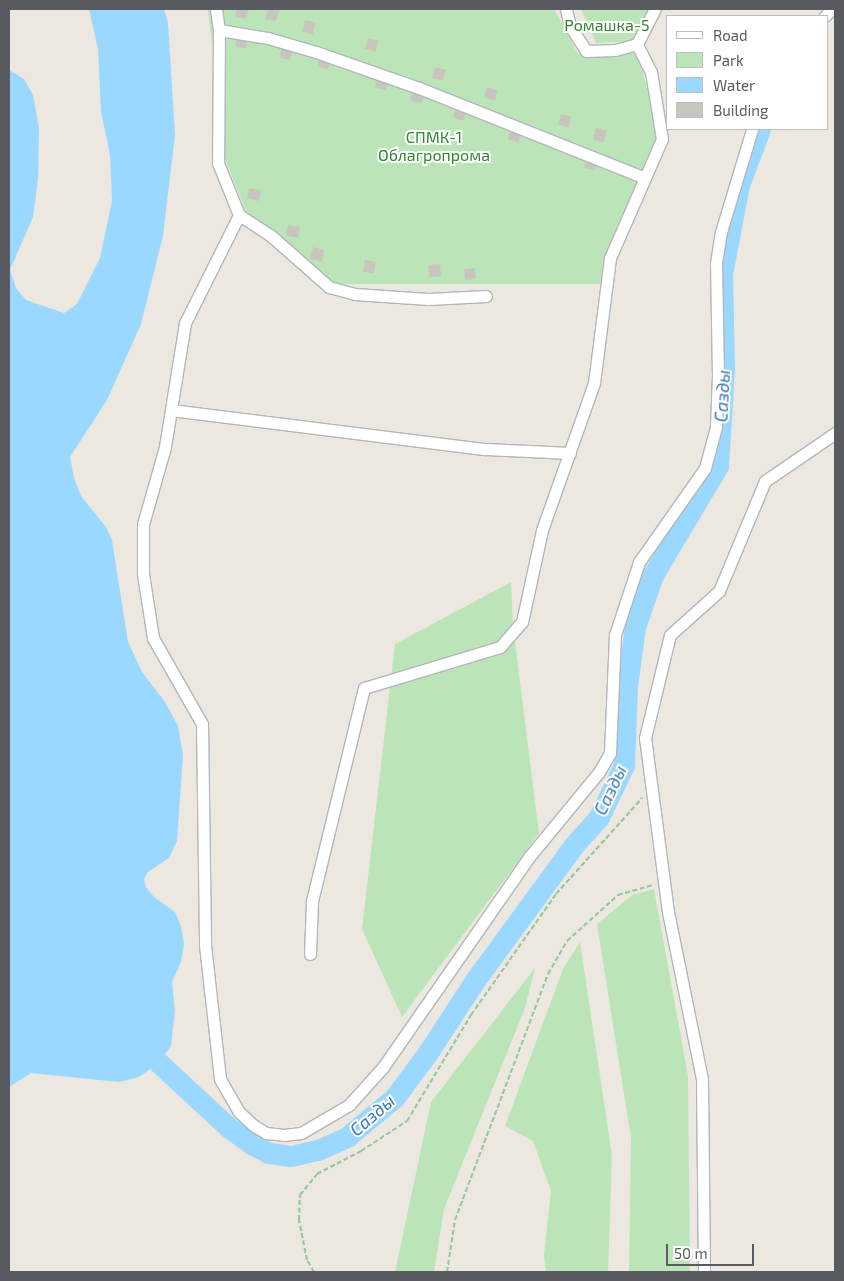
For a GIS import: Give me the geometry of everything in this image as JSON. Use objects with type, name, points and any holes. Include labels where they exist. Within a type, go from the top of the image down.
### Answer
[{"type":"street","points":[[216,9],[219,30],[218,163],[239,215],[270,235],[329,287],[355,294],[428,299],[486,296]]},
{"type":"street","points":[[566,9],[570,26],[586,51],[615,50],[637,44],[654,9]]},
{"type":"street","points":[[219,30],[268,38],[316,52],[419,88],[645,178]]},
{"type":"street","points":[[310,954],[312,902],[364,688],[500,647],[522,622],[542,530],[594,383],[610,258],[662,139],[651,72],[637,44]]},
{"type":"street","points":[[239,215],[185,323],[165,447],[143,524],[143,574],[152,638],[202,724],[205,946],[216,1058],[220,1078],[229,1098],[252,1125],[266,1133],[284,1135],[301,1133],[349,1105],[383,1066],[529,856],[599,772],[610,753],[615,634],[639,562],[705,468],[716,427],[718,376],[716,263],[721,232],[752,130]]},
{"type":"street","points":[[171,410],[486,449],[570,453]]},
{"type":"street","points":[[704,1272],[702,1079],[668,912],[645,738],[670,635],[718,591],[765,481],[835,433]]},
{"type":"path","points":[[314,1272],[307,1260],[299,1220],[300,1194],[317,1174],[361,1151],[407,1121],[471,1015],[556,894],[651,788]]},
{"type":"path","points":[[447,1272],[455,1220],[548,974],[567,941],[618,895],[664,882]]},
{"type":"green space","name":"СПМК-1 Облагропрома","points":[[208,9],[554,9],[578,54],[636,46],[660,138],[602,284],[335,284],[246,211],[225,159]]},
{"type":"green space","name":"Ромашка-5","points":[[581,9],[652,9],[636,41],[596,43]]},
{"type":"green space","points":[[511,582],[513,625],[539,833],[402,1017],[362,929],[395,644]]},
{"type":"green space","points":[[654,889],[688,1076],[690,1272],[629,1272],[631,1138],[597,924],[632,895]]},
{"type":"green space","points":[[580,942],[612,1156],[608,1272],[546,1272],[544,1255],[551,1191],[533,1141],[505,1126],[563,969]]},
{"type":"green space","points":[[535,968],[525,1008],[444,1209],[434,1272],[395,1272],[431,1102]]},
{"type":"water","points":[[89,9],[164,9],[168,23],[175,135],[163,236],[141,324],[107,400],[70,457],[74,478],[81,496],[106,527],[112,540],[128,642],[142,672],[165,702],[178,726],[183,755],[177,841],[169,858],[148,872],[144,879],[146,887],[154,897],[175,912],[181,926],[184,944],[181,962],[172,982],[175,1011],[171,1046],[159,1063],[139,1077],[119,1082],[31,1073],[9,1087],[9,70],[24,79],[33,95],[39,128],[38,179],[33,217],[10,270],[16,288],[26,300],[64,313],[77,304],[100,258],[112,201],[110,155],[101,112],[98,49]]},
{"type":"building","points":[[237,9],[249,9],[246,19],[235,16]]},
{"type":"building","points":[[268,9],[279,10],[276,21],[265,19]]},
{"type":"building","points":[[305,20],[316,23],[313,34],[302,32]]},
{"type":"building","points":[[237,36],[248,38],[246,49],[235,47]]},
{"type":"building","points":[[368,38],[379,41],[376,51],[365,49]]},
{"type":"building","points":[[282,46],[293,48],[291,60],[280,58]]},
{"type":"building","points":[[320,56],[331,59],[328,69],[317,67]]},
{"type":"building","points":[[435,67],[446,70],[443,80],[432,78]]},
{"type":"building","points":[[378,76],[389,79],[386,90],[375,88]]},
{"type":"building","points":[[487,87],[498,90],[495,100],[484,98]]},
{"type":"building","points":[[413,90],[425,93],[422,104],[410,101]]},
{"type":"building","points":[[456,107],[467,110],[464,120],[453,118]]},
{"type":"building","points":[[561,114],[572,117],[569,127],[558,125]]},
{"type":"building","points":[[511,128],[522,131],[519,142],[508,140]]},
{"type":"building","points":[[596,128],[607,131],[604,142],[593,140]]},
{"type":"building","points":[[587,157],[598,160],[595,170],[584,168]]},
{"type":"building","points":[[249,188],[261,190],[259,201],[247,199]]},
{"type":"building","points":[[288,225],[300,227],[298,238],[286,236]]},
{"type":"building","points":[[313,247],[325,250],[322,262],[310,259]]},
{"type":"building","points":[[365,260],[376,262],[374,274],[363,272]]},
{"type":"building","points":[[440,264],[441,276],[429,277],[428,265]]},
{"type":"building","points":[[475,268],[476,279],[465,280],[464,269]]},
{"type":"waterway","name":"Сазды","points":[[159,1063],[228,1127],[251,1144],[269,1153],[291,1156],[318,1150],[347,1137],[395,1097],[429,1051],[476,979],[574,845],[599,817],[624,765],[627,686],[635,627],[653,575],[718,466],[724,368],[722,274],[739,185],[760,130]]}]
